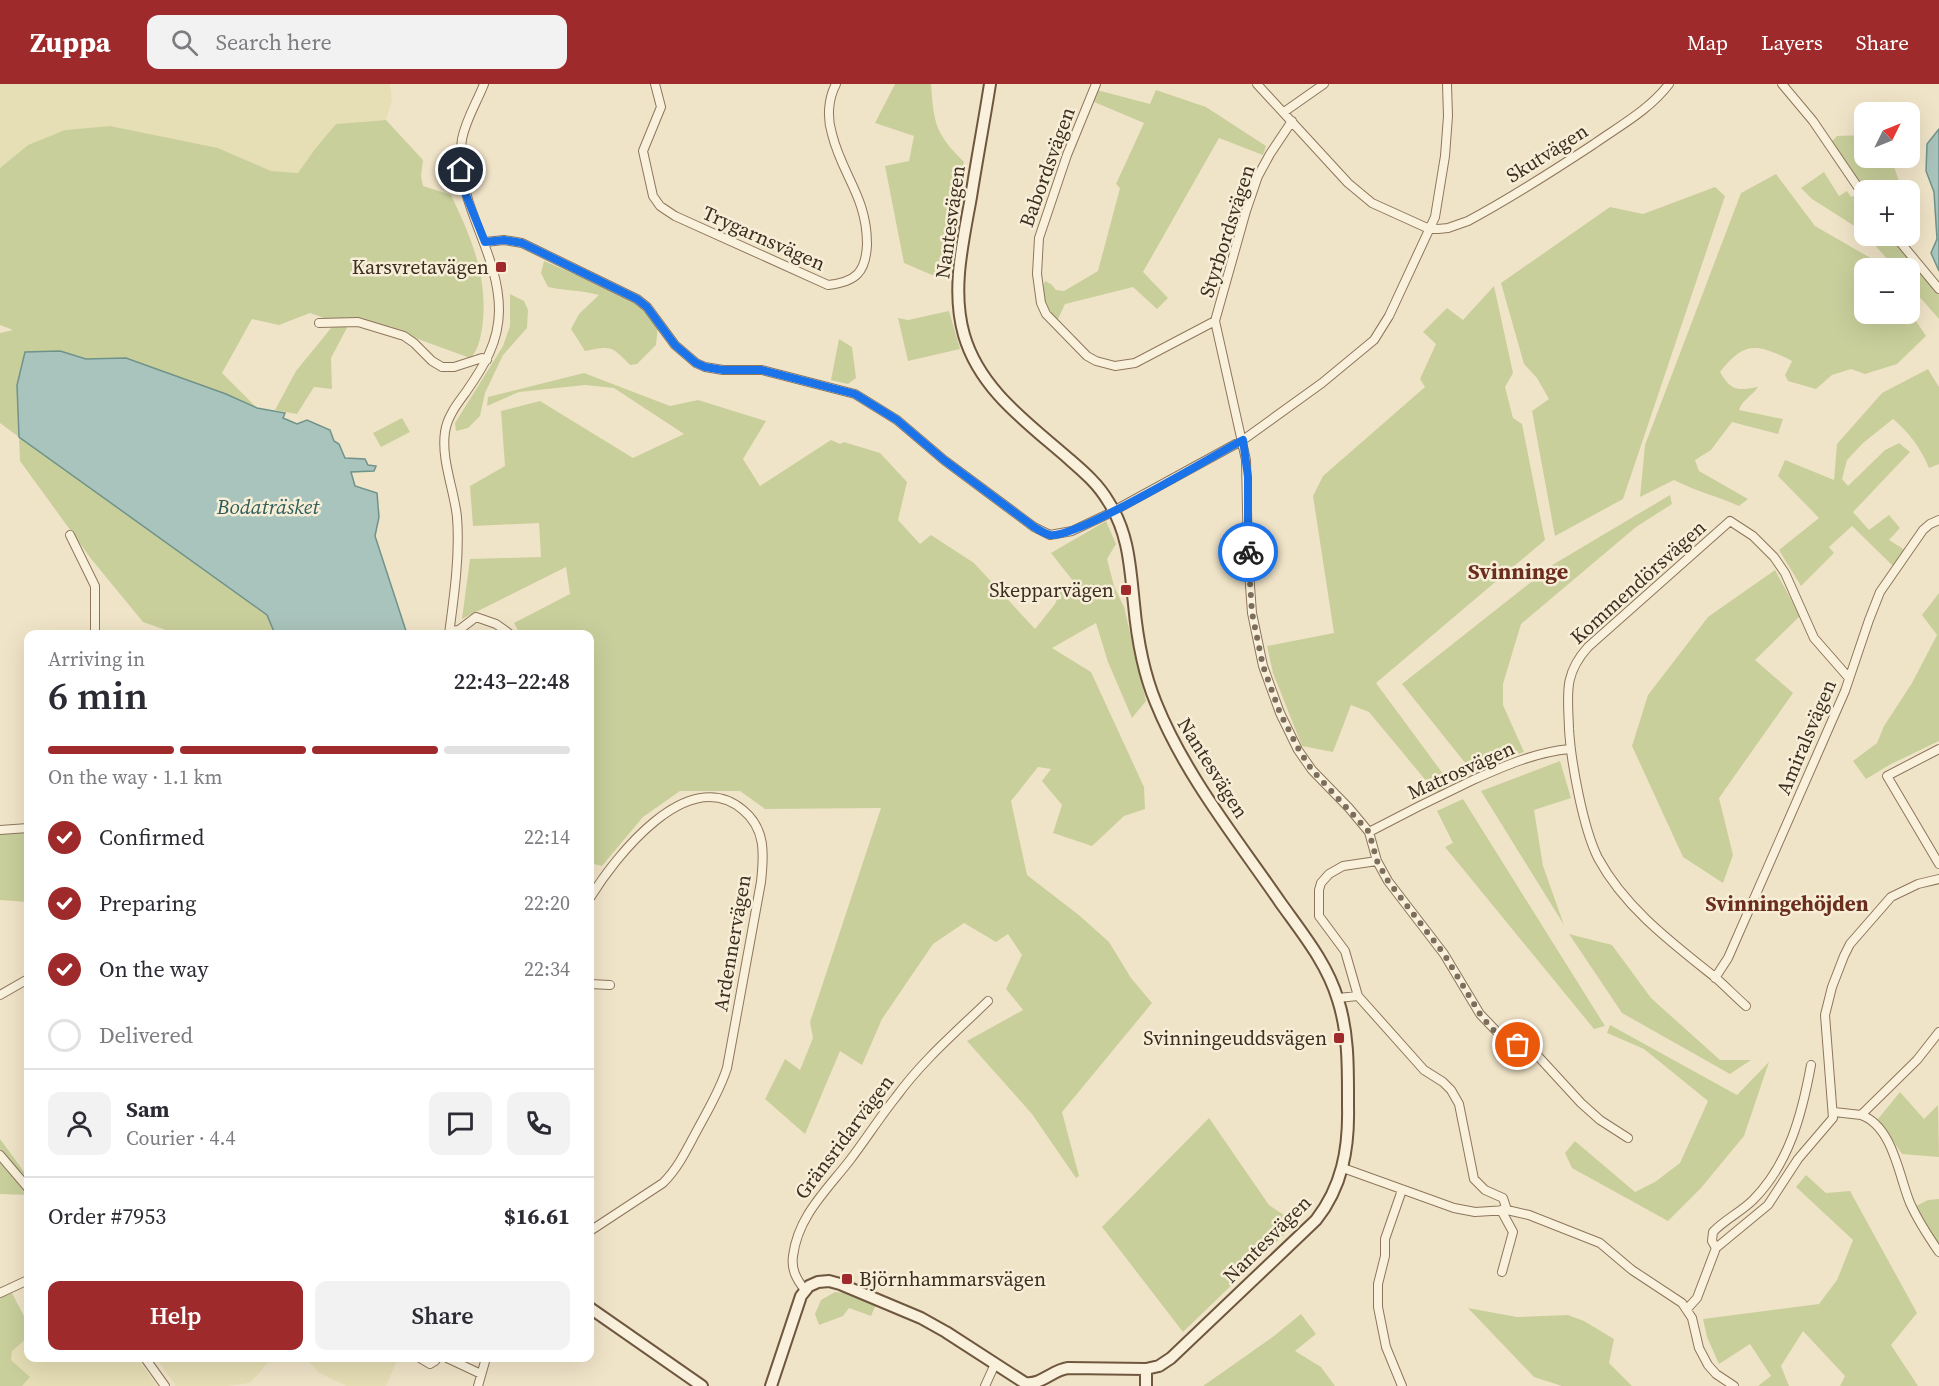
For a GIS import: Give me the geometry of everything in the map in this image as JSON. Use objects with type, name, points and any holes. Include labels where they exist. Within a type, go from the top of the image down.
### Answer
[{"type":"street","points":[[450,630],[457,525],[445,453],[445,434],[451,414],[487,360],[497,329],[499,309],[495,274],[466,195],[460,155],[467,122],[484,84]]},
{"type":"street","name":"Trygarnsvägen","points":[[655,84],[661,107],[643,152],[653,196],[660,206],[675,216],[828,285],[840,284],[852,279],[861,272],[866,260],[864,213],[831,134],[829,109],[836,84]]},
{"type":"street","name":"Nantesvägen","points":[[990,84],[959,272],[958,299],[964,335],[981,373],[1000,398],[1089,477],[1114,510],[1125,535],[1130,555],[1139,642],[1152,696],[1186,764],[1323,964],[1338,998],[1345,1034],[1348,1064],[1348,1128],[1343,1168],[1332,1196],[1316,1220],[1171,1358],[1159,1366],[1146,1369]]},
{"type":"street","name":"Babordsvägen","points":[[1096,84],[1067,155],[1039,238],[1037,274],[1041,303],[1046,314],[1087,356],[1096,362],[1115,366],[1135,363],[1215,321]]},
{"type":"street","points":[[1257,84],[1363,196],[1386,210],[1431,228]]},
{"type":"street","points":[[1284,112],[1324,84]]},
{"type":"street","points":[[485,242],[504,240],[522,243],[637,299],[647,307],[675,345],[696,363],[705,367],[723,370],[762,370],[855,394],[897,420],[944,460],[1034,527],[1050,535],[1072,531],[1257,432],[1374,340],[1389,316],[1431,228],[1437,210],[1445,156],[1448,116],[1447,84]]},
{"type":"street","name":"Skutvägen","points":[[1431,228],[1448,228],[1475,218],[1639,114],[1652,105],[1670,84]]},
{"type":"street","points":[[1782,84],[1813,121],[1854,180]]},
{"type":"street","name":"Styrbordsvägen","points":[[1215,321],[1258,176],[1292,121]]},
{"type":"street","points":[[1903,246],[1939,289]]},
{"type":"street","points":[[1215,321],[1243,440],[1248,477],[1248,558],[1252,613],[1263,666],[1280,713],[1312,770],[1369,832],[1377,861],[1395,893],[1444,954],[1488,1024],[1507,1039],[1536,1054],[1581,1103],[1607,1125],[1628,1138]]},
{"type":"street","points":[[319,323],[358,322],[400,335],[409,339],[432,361],[442,367],[454,368],[482,358],[487,360]]},
{"type":"street","name":"Amiralsvägen","points":[[1715,978],[1728,958],[1849,678],[1880,592],[1923,530],[1939,520]]},
{"type":"street","name":"Kommendörsvägen","points":[[1746,1006],[1656,928],[1606,872],[1587,828],[1570,749],[1568,685],[1576,660],[1588,647],[1730,521],[1753,536],[1781,566],[1814,638],[1849,678]]},
{"type":"street","points":[[70,535],[95,586],[94,630]]},
{"type":"street","points":[[459,630],[476,617],[496,624],[504,630]]},
{"type":"street","name":"Matrosvägen","points":[[1369,832],[1434,798],[1509,764],[1538,755],[1570,749]]},
{"type":"street","points":[[1939,750],[1887,776],[1895,792],[1937,853],[1939,864]]},
{"type":"street","name":"Ardennervägen","points":[[594,892],[621,855],[640,835],[669,811],[688,801],[706,797],[729,801],[750,816],[759,830],[764,853],[761,882],[727,1068],[721,1088],[679,1164],[663,1183],[594,1228]]},
{"type":"street","points":[[0,830],[24,828]]},
{"type":"street","points":[[1377,861],[1337,868],[1324,878],[1318,890],[1319,916],[1345,951],[1358,996],[1424,1070],[1451,1090],[1459,1104],[1474,1179],[1485,1190],[1503,1198],[1504,1210],[1513,1232],[1502,1272]]},
{"type":"street","points":[[1687,1309],[1697,1298],[1716,1248],[1768,1205],[1798,1159],[1831,1122],[1834,1112],[1825,1015],[1832,987],[1850,944],[1892,897],[1917,884],[1939,879]]},
{"type":"street","points":[[0,995],[24,981]]},
{"type":"street","points":[[594,984],[610,985]]},
{"type":"street","points":[[1338,998],[1358,996]]},
{"type":"street","name":"Gränsridarvägen","points":[[805,1290],[794,1272],[793,1256],[798,1234],[814,1202],[871,1134],[896,1097],[927,1061],[988,1001]]},
{"type":"street","points":[[1861,1115],[1917,1060],[1939,1032]]},
{"type":"street","points":[[1716,1248],[1712,1241],[1713,1232],[1752,1201],[1766,1185],[1791,1144],[1811,1065]]},
{"type":"street","points":[[1834,1112],[1861,1115],[1872,1122],[1890,1147],[1914,1212],[1939,1252]]},
{"type":"street","points":[[0,1155],[24,1183]]},
{"type":"street","points":[[1343,1168],[1466,1211],[1504,1210],[1529,1215],[1600,1244],[1687,1309],[1703,1358],[1712,1370],[1734,1386]]},
{"type":"street","points":[[1402,1190],[1385,1239],[1378,1284],[1378,1307],[1386,1347],[1402,1386]]},
{"type":"street","points":[[771,1386],[798,1303],[805,1290],[823,1281],[848,1288],[921,1318],[1029,1385],[1061,1369],[1146,1369],[1146,1386]]},
{"type":"street","points":[[0,1293],[24,1282]]},
{"type":"street","points":[[594,1311],[702,1386]]},
{"type":"street","points":[[148,1362],[165,1386]]},
{"type":"street","points":[[456,1362],[481,1374]]},
{"type":"street","points":[[478,1386],[485,1362]]},
{"type":"street","points":[[985,1386],[994,1364]]},
{"type":"shaded area","points":[[0,84],[390,84],[392,100],[386,120],[336,124],[299,173],[271,171],[218,148],[110,126],[65,130],[28,145],[0,168]]},
{"type":"shaded area","points":[[24,1340],[24,1362],[140,1362],[157,1386],[22,1386],[29,1377],[11,1360],[12,1350]]},
{"type":"shaded area","points":[[159,1362],[268,1362],[250,1383],[227,1386],[176,1386]]},
{"type":"shaded area","points":[[309,1362],[396,1362],[386,1386],[346,1386],[318,1372]]},
{"type":"green space","points":[[895,84],[931,84],[933,109],[938,127],[947,143],[964,162],[944,275],[932,275],[904,263],[885,166],[909,161],[914,136],[875,123]]},
{"type":"green space","points":[[1097,90],[1150,104],[1156,90],[1206,107],[1266,146],[1263,155],[1219,138],[1143,272],[1168,298],[1157,309],[1133,287],[1065,304],[1057,321],[1044,297],[1045,281],[1056,290],[1064,291],[1098,271],[1120,188],[1116,184],[1144,123],[1094,102]]},
{"type":"green space","points":[[386,120],[423,160],[421,176],[423,186],[451,195],[466,227],[481,276],[484,311],[482,329],[475,352],[470,358],[363,319],[349,324],[331,358],[332,389],[314,387],[297,414],[275,410],[296,371],[336,322],[310,313],[279,325],[252,319],[222,373],[257,408],[226,394],[126,358],[86,359],[60,351],[25,352],[17,385],[267,615],[273,630],[166,630],[143,622],[92,560],[20,461],[19,437],[0,423],[0,333],[13,330],[0,325],[0,168],[28,145],[65,130],[110,126],[218,148],[271,171],[298,173],[336,124]]},
{"type":"green space","points":[[1854,135],[1854,168],[1894,168],[1899,180],[1858,180],[1831,142],[1837,136]]},
{"type":"green space","points":[[1824,172],[1839,196],[1847,191],[1851,197],[1854,196],[1854,226],[1812,199],[1801,188]]},
{"type":"green space","points":[[1776,174],[1815,226],[1871,258],[1854,258],[1854,324],[1918,324],[1926,336],[1897,364],[1865,374],[1851,369],[1832,375],[1816,389],[1788,381],[1785,375],[1792,361],[1770,351],[1753,348],[1737,354],[1720,372],[1728,383],[1736,388],[1758,387],[1742,403],[1739,410],[1783,419],[1778,434],[1732,422],[1711,450],[1695,460],[1699,471],[1748,499],[1739,506],[1674,480],[1640,497],[1645,445],[1741,193]]},
{"type":"green space","points":[[1715,187],[1725,196],[1623,499],[1555,536],[1532,411],[1549,399],[1537,378],[1524,364],[1501,283],[1610,207],[1643,214]]},
{"type":"green space","points":[[1876,246],[1897,246],[1908,258],[1886,258]]},
{"type":"green space","points":[[544,261],[629,298],[646,310],[658,326],[656,345],[637,364],[630,365],[614,350],[600,348],[585,351],[571,329],[579,314],[599,295],[548,287],[541,273]]},
{"type":"green space","points":[[1920,273],[1939,295],[1939,319],[1920,297]]},
{"type":"green space","points":[[1494,286],[1513,373],[1505,387],[1513,418],[1522,424],[1545,540],[1376,683],[1452,786],[1437,794],[1369,712],[1351,705],[1333,752],[1302,746],[1273,673],[1267,646],[1334,633],[1313,496],[1323,476],[1425,387],[1420,379],[1436,344],[1423,332],[1447,308],[1463,320]]},
{"type":"green space","points":[[510,294],[524,301],[528,310],[527,328],[503,355],[485,393],[480,416],[468,428],[456,431],[455,423],[503,346],[510,326]]},
{"type":"green space","points":[[949,311],[960,349],[908,361],[898,318],[908,320]]},
{"type":"green space","points":[[839,339],[852,347],[856,378],[848,384],[831,380]]},
{"type":"green space","points":[[1928,369],[1939,387],[1939,464],[1929,468],[1914,441],[1893,419],[1863,443],[1847,460],[1842,479],[1848,486],[1885,450],[1899,443],[1910,452],[1853,512],[1869,530],[1889,515],[1900,528],[1889,540],[1905,550],[1894,567],[1852,526],[1829,547],[1834,553],[1801,586],[1779,550],[1819,518],[1778,476],[1785,460],[1834,480],[1837,444],[1882,393]]},
{"type":"green space","points":[[584,373],[670,406],[698,400],[766,421],[743,459],[760,486],[831,440],[880,453],[907,482],[898,520],[920,544],[931,535],[974,563],[1035,629],[1055,604],[1060,592],[1073,581],[1051,553],[1106,521],[1116,544],[1107,559],[1114,586],[1124,607],[1146,701],[1132,718],[1108,662],[1096,623],[1052,648],[1091,672],[1144,787],[1145,809],[1124,816],[1092,846],[1053,833],[1062,805],[1042,781],[1051,769],[1038,767],[1011,801],[1027,875],[1109,942],[1131,978],[1152,1003],[1062,1112],[1079,1176],[1076,1178],[1032,1114],[967,1041],[1023,1010],[1006,989],[1022,955],[1008,934],[996,942],[964,923],[933,944],[882,1019],[862,1065],[840,1051],[805,1134],[765,1099],[785,1059],[800,1070],[813,1038],[810,1022],[881,808],[765,809],[740,791],[680,791],[643,817],[602,866],[594,864],[594,630],[518,630],[514,623],[570,594],[566,567],[462,619],[470,559],[541,557],[539,523],[473,526],[470,486],[505,466],[501,411],[540,401],[633,458],[684,434],[614,388],[585,385],[519,392],[487,406],[488,397]]},
{"type":"green space","points":[[402,418],[410,432],[381,447],[373,433]]},
{"type":"green space","points":[[1670,495],[1672,504],[1636,527],[1521,624],[1503,684],[1503,705],[1524,752],[1470,769],[1402,684],[1554,564]]},
{"type":"green space","points":[[1775,570],[1800,616],[1755,660],[1793,693],[1719,798],[1733,855],[1723,883],[1683,857],[1632,746],[1648,695],[1708,617]]},
{"type":"green space","points":[[1939,593],[1939,741],[1866,779],[1853,761],[1877,743],[1884,726],[1912,683],[1937,635],[1922,615]]},
{"type":"green space","points":[[1560,761],[1571,798],[1534,810],[1543,866],[1564,925],[1481,791]]},
{"type":"green space","points":[[1463,799],[1605,1026],[1594,1029],[1445,847],[1453,843],[1437,811]]},
{"type":"green space","points":[[0,828],[24,830],[24,902],[0,900]]},
{"type":"green space","points":[[1569,934],[1612,945],[1651,998],[1720,1060],[1751,1060],[1730,1074],[1622,1013]]},
{"type":"green space","points":[[1610,1025],[1737,1095],[1769,1062],[1744,1136],[1701,1188],[1668,1221],[1572,1168],[1565,1153],[1575,1141],[1635,1192],[1655,1182],[1680,1163],[1708,1101],[1644,1049],[1607,1033]]},
{"type":"green space","points":[[1900,1092],[1924,1119],[1938,1105],[1939,1157],[1902,1154],[1878,1119]]},
{"type":"green space","points":[[1209,1118],[1269,1205],[1296,1223],[1183,1332],[1102,1227]]},
{"type":"green space","points":[[0,1139],[24,1172],[24,1195],[0,1194]]},
{"type":"green space","points":[[1806,1175],[1826,1193],[1850,1191],[1917,1313],[1891,1345],[1918,1386],[1840,1386],[1845,1376],[1803,1331],[1781,1366],[1789,1386],[1758,1386],[1771,1376],[1750,1344],[1719,1364],[1707,1337],[1703,1319],[1819,1304],[1837,1280],[1853,1240],[1796,1187]]},
{"type":"green space","points":[[1939,1199],[1939,1249],[1916,1206],[1928,1200]]},
{"type":"green space","points":[[835,1292],[849,1293],[877,1302],[871,1316],[849,1308],[843,1316],[819,1325],[815,1314],[821,1300]]},
{"type":"green space","points":[[12,1293],[24,1316],[24,1340],[12,1351],[11,1360],[30,1377],[22,1386],[0,1386],[0,1297]]},
{"type":"green space","points":[[1468,1308],[1517,1317],[1568,1315],[1584,1321],[1614,1339],[1609,1363],[1632,1386],[1562,1386],[1534,1377]]},
{"type":"green space","points":[[1301,1314],[1316,1334],[1295,1351],[1321,1367],[1335,1386],[1203,1386],[1274,1336]]},
{"type":"water","points":[[1939,129],[1939,271],[1931,253],[1937,239],[1934,192],[1926,171],[1927,144]]},
{"type":"water","name":"Bodaträsket","points":[[60,351],[86,359],[126,358],[226,394],[257,408],[285,413],[283,418],[297,424],[307,420],[330,430],[345,458],[365,459],[368,465],[376,466],[374,471],[351,472],[355,486],[377,493],[379,517],[375,536],[406,630],[273,630],[267,615],[19,437],[17,385],[25,352]]},
{"type":"way so far","points":[[1248,552],[1252,613],[1263,666],[1280,713],[1299,750],[1312,770],[1369,832],[1377,861],[1388,881],[1444,954],[1480,1014],[1492,1029],[1518,1045]]},
{"type":"place","name":"Karsvretavägen","points":[[501,267]]},
{"type":"place","name":"Skepparvägen","points":[[1126,590]]},
{"type":"place","name":"Svinningeuddsvägen","points":[[1339,1038]]},
{"type":"place","name":"Björnhammarsvägen","points":[[847,1279]]},
{"type":"district","name":"Svinninge","points":[[1518,571]]},
{"type":"district","name":"Svinningehöjden","points":[[1787,904]]},
{"type":"route","points":[[461,170],[466,195],[485,242],[504,240],[522,243],[637,299],[647,307],[675,345],[696,363],[705,367],[723,370],[762,370],[855,394],[897,420],[944,460],[1034,527],[1050,535],[1072,531],[1108,514],[1243,440],[1248,477],[1248,552]]}]
